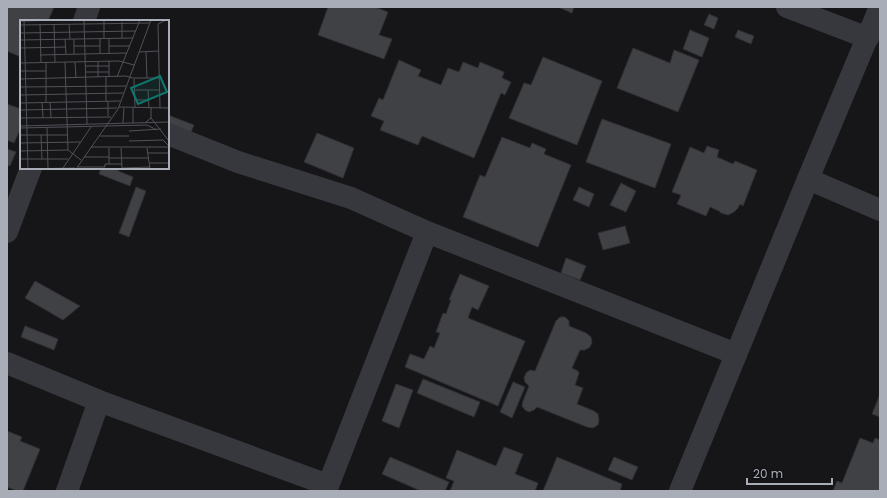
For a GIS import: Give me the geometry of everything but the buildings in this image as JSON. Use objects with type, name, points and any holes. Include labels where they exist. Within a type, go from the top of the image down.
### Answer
[{"type":"street","points":[[84,20],[89,7]]},
{"type":"street","points":[[787,7],[868,38]]},
{"type":"street","points":[[680,491],[880,7]]},
{"type":"street","points":[[169,134],[238,162],[352,198],[427,232],[736,354]]},
{"type":"street","points":[[7,232],[31,169]]},
{"type":"street","points":[[808,179],[880,210]]},
{"type":"street","points":[[7,363],[99,401],[327,488],[427,232]]},
{"type":"street","points":[[67,491],[99,401]]}]
